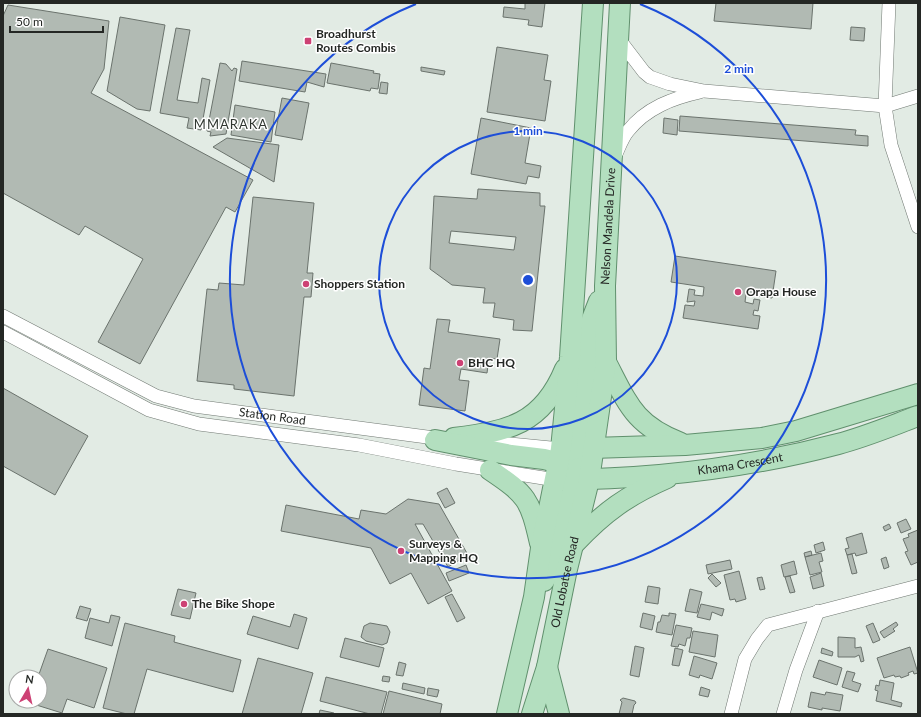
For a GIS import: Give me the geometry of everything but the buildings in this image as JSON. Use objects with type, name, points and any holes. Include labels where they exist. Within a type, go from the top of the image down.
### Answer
[{"type":"main road","points":[[507,714],[534,597],[541,548],[576,464],[570,356],[593,3]]},
{"type":"main road","name":"Nelson Mandela Drive","points":[[576,464],[606,362],[605,286],[610,165],[620,3]]},
{"type":"main road","points":[[534,597],[550,570],[576,464],[592,319],[605,286]]},
{"type":"main road","points":[[444,439],[495,433],[513,427],[530,416],[543,404],[556,387],[570,356]]},
{"type":"main road","points":[[606,362],[624,400],[634,412],[663,436],[686,444]]},
{"type":"main road","name":"Khama Crescent","points":[[576,464],[686,444],[762,438],[796,431],[914,392]]},
{"type":"main road","name":"Khama Crescent","points":[[576,464],[680,473],[732,467],[748,462],[790,456],[839,444],[916,419]]},
{"type":"main road","points":[[444,439],[511,455],[576,464],[721,458],[748,462]]},
{"type":"main road","name":"Old Lobatse Road","points":[[532,714],[547,667],[573,545],[576,464]]},
{"type":"main road","points":[[490,470],[516,487],[528,502],[532,511],[541,548]]},
{"type":"main road","points":[[573,545],[596,520],[618,504],[645,487],[680,473]]},
{"type":"main road","points":[[547,667],[559,714]]},
{"type":"street","points":[[889,3],[885,106],[891,145],[918,227]]},
{"type":"street","points":[[618,38],[644,72],[650,77],[670,84],[704,91],[885,106],[918,96]]},
{"type":"street","points":[[610,165],[627,132],[645,114],[675,98],[704,91]]},
{"type":"street","name":"Station Road","points":[[3,316],[156,396],[194,406],[444,439]]},
{"type":"street","name":"Station Road","points":[[3,332],[150,410],[199,424],[359,445],[490,470],[576,464]]},
{"type":"street","points":[[731,714],[745,659],[757,639],[768,625],[918,586]]},
{"type":"street","points":[[783,714],[796,670],[818,611]]},
{"type":"place","name":"Broadhurst Routes Combis","points":[[308,41]]},
{"type":"place","name":"Shoppers Station","points":[[306,284]]},
{"type":"place","name":"Orapa House","points":[[738,292]]},
{"type":"place","name":"BHC HQ","points":[[460,363]]},
{"type":"place","name":"Surveys & Mapping HQ","points":[[401,551]]},
{"type":"place","name":"The Bike Shope","points":[[184,604]]},
{"type":"district","name":"MMARAKA","points":[[231,124]]}]
